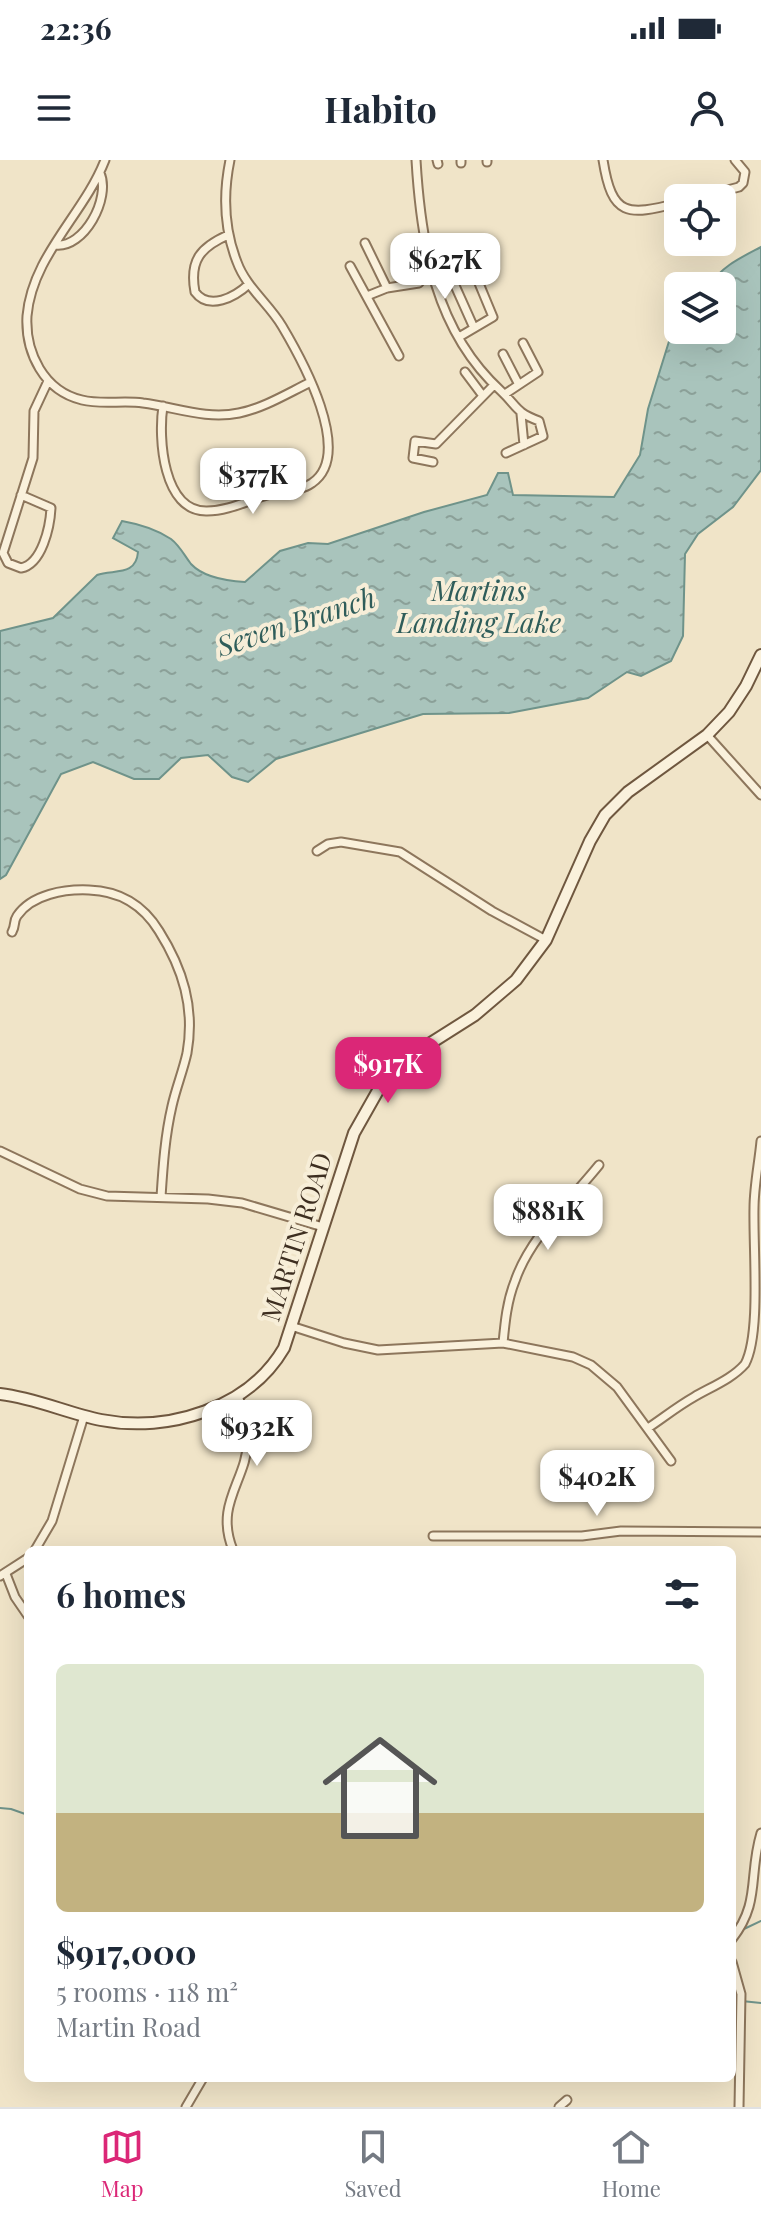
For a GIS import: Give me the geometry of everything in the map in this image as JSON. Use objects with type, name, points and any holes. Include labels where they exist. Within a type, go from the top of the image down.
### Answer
[{"type":"street","points":[[105,160],[35,280],[27,319],[33,356],[48,381],[64,393],[82,400],[163,406],[206,415],[235,414],[260,407],[311,382]]},
{"type":"street","points":[[163,406],[160,440],[176,496],[192,510],[221,511],[300,488],[320,475],[326,461],[327,429],[322,406],[282,326],[237,264],[228,235],[225,196],[230,160]]},
{"type":"street","points":[[416,160],[419,215],[430,267],[445,311],[459,337],[494,385],[521,414],[539,421],[543,436],[506,453]]},
{"type":"street","points":[[603,160],[607,187],[622,206],[640,212],[664,206]]},
{"type":"street","points":[[735,160],[745,172],[743,183],[736,188]]},
{"type":"street","points":[[55,245],[72,243],[89,223],[103,190],[100,173]]},
{"type":"street","points":[[228,235],[210,243],[200,253],[196,265],[195,292],[202,300],[213,302],[234,295],[249,284]]},
{"type":"street","points":[[365,243],[387,288]]},
{"type":"street","points":[[367,296],[387,288],[419,283],[430,267],[466,252],[493,317],[459,337]]},
{"type":"street","points":[[444,261],[474,328]]},
{"type":"street","points":[[350,266],[399,356]]},
{"type":"street","points":[[505,394],[538,372],[523,343]]},
{"type":"street","points":[[503,354],[518,383]]},
{"type":"street","points":[[465,372],[483,396]]},
{"type":"street","points":[[21,495],[51,508],[50,521],[38,555],[31,565],[21,568],[8,563],[3,553],[21,495],[33,458],[34,411],[48,381]]},
{"type":"street","points":[[433,462],[413,458],[415,441],[436,444],[494,385]]},
{"type":"street","points":[[521,414],[524,445]]},
{"type":"street","name":"MARTIN ROAD","points":[[0,1394],[122,1423],[160,1422],[208,1411],[238,1396],[274,1365],[284,1348],[354,1133],[380,1087],[415,1053],[501,995],[527,968],[546,940],[590,841],[605,815],[628,792],[707,735],[729,712],[761,655]]},
{"type":"street","points":[[707,735],[761,795]]},
{"type":"street","points":[[317,851],[328,844],[341,842],[400,852],[492,911],[546,940]]},
{"type":"street","points":[[12,932],[19,913],[40,898],[66,890],[99,890],[121,896],[140,907],[153,920],[170,948],[186,987],[190,1029],[187,1055],[167,1131],[161,1197]]},
{"type":"street","points":[[648,1428],[690,1399],[735,1374],[747,1363],[756,1347],[761,1317],[754,1246],[754,1204],[761,1141]]},
{"type":"street","points":[[0,1151],[90,1193],[242,1203],[323,1227]]},
{"type":"street","points":[[503,1343],[509,1300],[523,1263],[537,1240],[599,1165]]},
{"type":"street","points":[[291,1326],[378,1350],[503,1343],[573,1357],[591,1365],[617,1387],[671,1461]]},
{"type":"street","points":[[232,1546],[227,1524],[228,1504],[248,1441],[238,1396]]},
{"type":"street","points":[[37,1546],[52,1521],[84,1416]]},
{"type":"street","points":[[433,1536],[582,1536],[621,1531],[761,1532]]},
{"type":"street","points":[[24,1561],[3,1575],[24,1610]]},
{"type":"street","points":[[736,1935],[757,1902],[757,1856],[761,1833]]},
{"type":"street","points":[[736,1976],[741,1994],[739,2107]]},
{"type":"street","points":[[186,2107],[201,2082]]},
{"type":"street","points":[[559,2107],[567,2100]]},
{"type":"water","name":"Martins Landing Lake","points":[[761,247],[761,470],[733,507],[698,534],[685,554],[683,636],[671,661],[641,676],[627,672],[588,698],[509,713],[423,714],[276,759],[248,782],[232,777],[208,755],[181,758],[159,779],[134,779],[93,762],[61,774],[6,875],[0,879],[0,631],[53,618],[97,575],[123,571],[133,565],[138,552],[113,538],[122,521],[147,527],[171,539],[202,573],[223,580],[245,582],[280,551],[308,543],[328,544],[487,495],[498,473],[508,473],[513,495],[614,497],[640,455],[648,409],[668,344],[736,344],[736,272],[722,272]]},
{"type":"waterway","points":[[0,1808],[24,1814]]},
{"type":"waterway","points":[[744,1929],[761,1921]]},
{"type":"waterway","points":[[736,2000],[761,2003]]},
{"type":"water label","name":"Seven Branch","points":[[296,622]]}]
